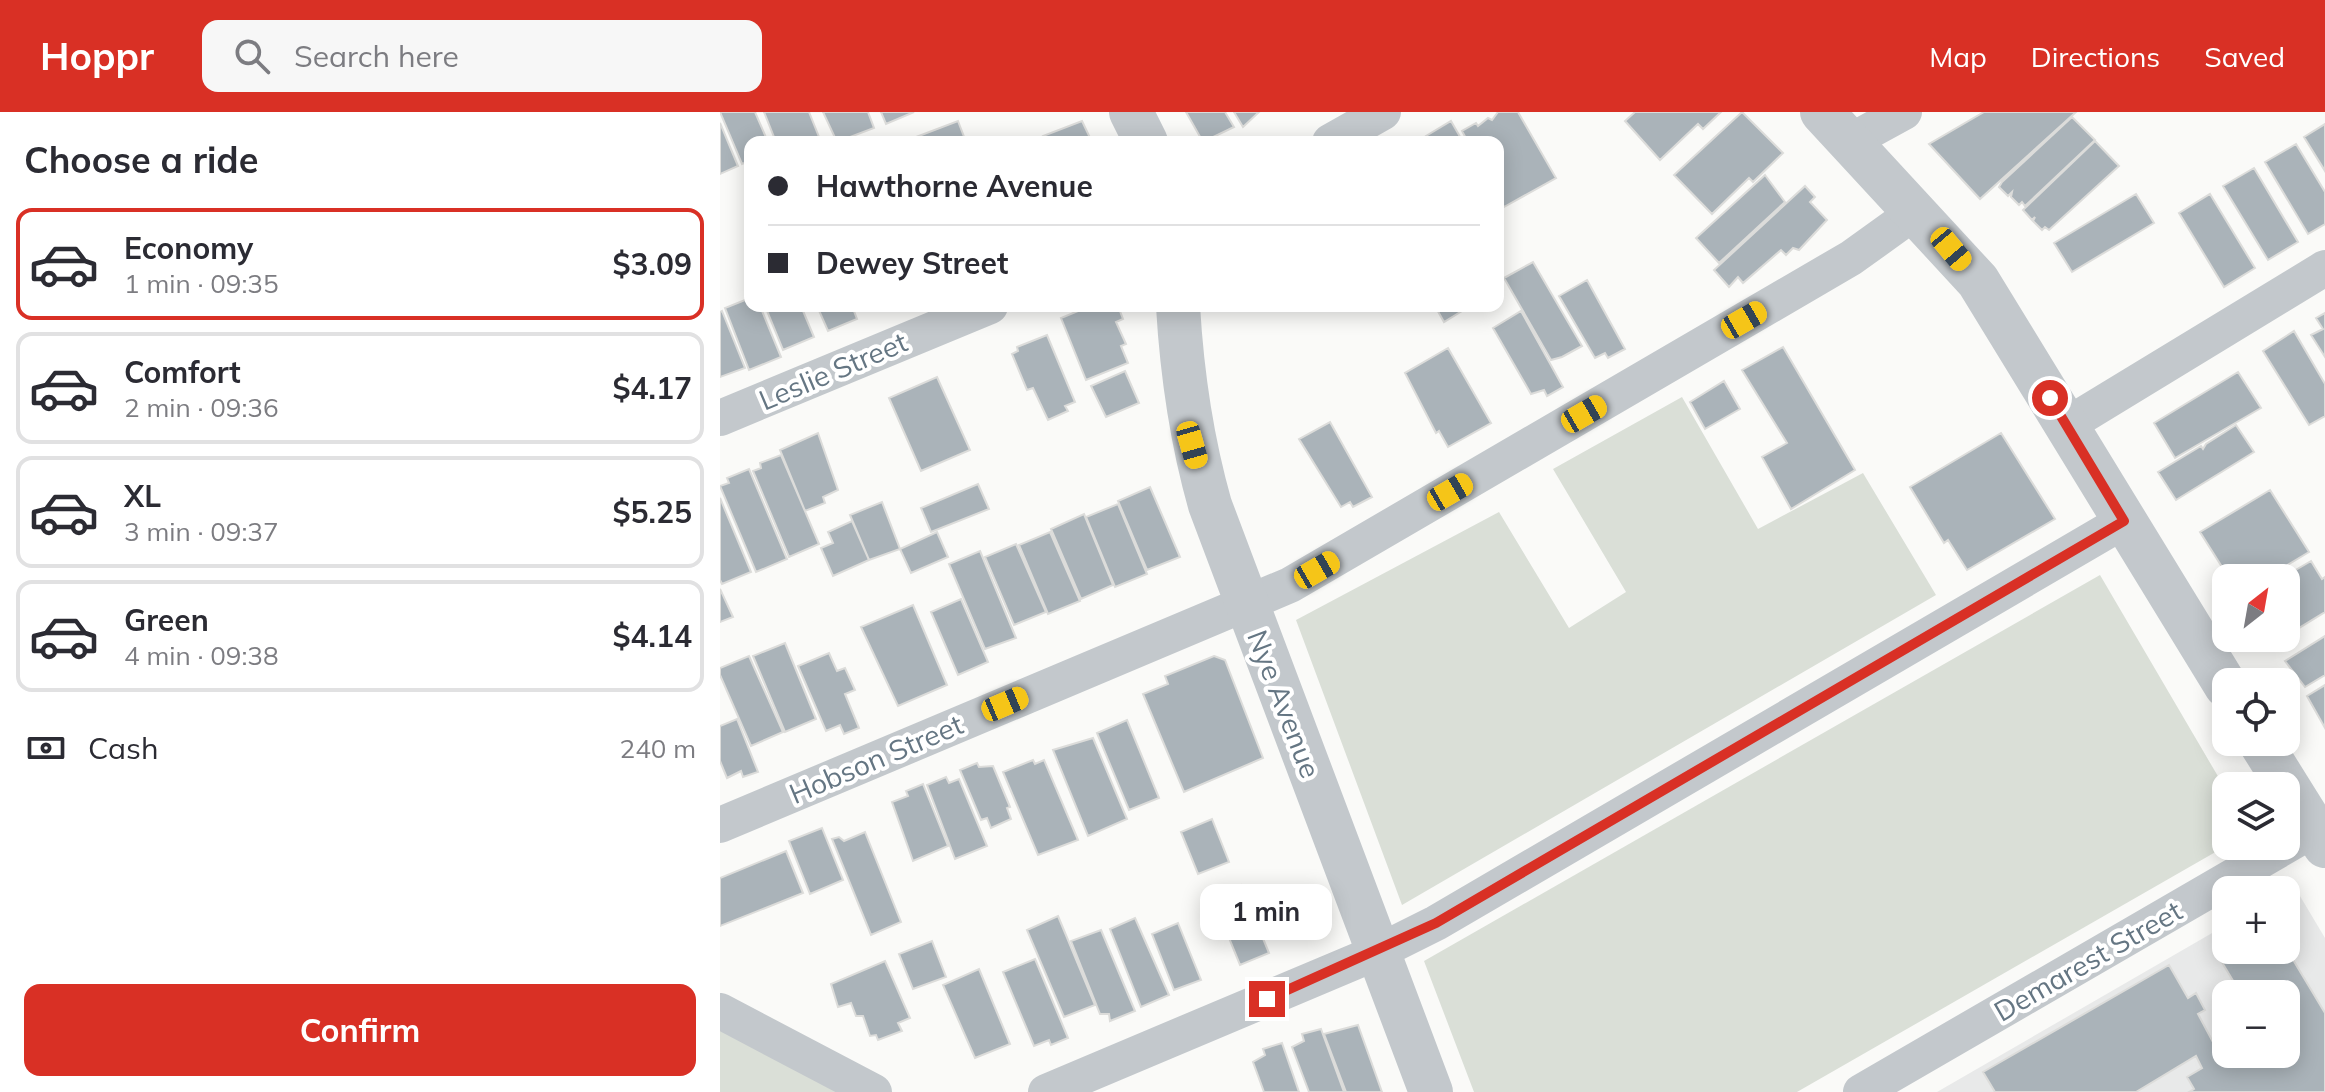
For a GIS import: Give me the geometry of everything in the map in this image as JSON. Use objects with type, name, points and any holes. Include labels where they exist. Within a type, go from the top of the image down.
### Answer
[{"type":"street","points":[[1131,112],[1143,136]]},
{"type":"street","points":[[1341,136],[1383,112]]},
{"type":"street","points":[[1836,127],[1904,112]]},
{"type":"street","points":[[1836,127],[1978,281],[2215,668]]},
{"type":"street","name":"Hobson Street","points":[[720,825],[1290,585],[1851,258],[1915,212]]},
{"type":"street","points":[[2067,425],[2325,268]]},
{"type":"street","name":"Leslie Street","points":[[720,418],[976,312]]},
{"type":"street","name":"Nye Avenue","points":[[1178,312],[1182,384],[1192,445],[1210,505],[1431,1092]]},
{"type":"street","points":[[1046,1092],[1378,952],[1436,923],[2124,521]]},
{"type":"street","points":[[2269,756],[2320,838]]},
{"type":"street","name":"Demarest Street","points":[[1861,1092],[2320,838]]},
{"type":"street","points":[[720,1011],[874,1092]]},
{"type":"shaded area","points":[[1682,397],[1758,529],[1863,473],[1936,595],[1402,905],[1296,620],[1499,512],[1569,628],[1626,592],[1553,469]]},
{"type":"shaded area","points":[[2100,575],[2215,772],[2212,772],[2212,854],[1797,1092],[1474,1092],[1424,961]]},
{"type":"shaded area","points":[[2300,896],[2325,938],[2325,1092],[1937,1092],[2212,933],[2212,964],[2300,964]]},
{"type":"shaded area","points":[[720,1011],[856,1092],[720,1092]]},
{"type":"building","points":[[720,112],[755,112],[765,136],[744,136],[742,164]]},
{"type":"building","points":[[764,112],[809,112],[819,136],[774,136]]},
{"type":"building","points":[[823,112],[868,112],[874,128],[853,136],[834,136]]},
{"type":"building","points":[[881,112],[914,112],[886,124]]},
{"type":"building","points":[[1186,112],[1225,112],[1234,127],[1215,136],[1200,136]]},
{"type":"building","points":[[1234,112],[1259,112],[1243,127]]},
{"type":"building","points":[[1498,112],[1518,112],[1556,178],[1504,207],[1504,136],[1465,136],[1462,131],[1476,123],[1478,126],[1488,118],[1492,120]]},
{"type":"building","points":[[1635,112],[1721,112],[1703,129],[1698,124],[1660,160],[1625,121]]},
{"type":"building","points":[[1742,112],[1783,153],[1753,182],[1749,178],[1712,214],[1674,175]]},
{"type":"building","points":[[1984,112],[2076,112],[1980,199],[1929,144]]},
{"type":"building","points":[[2072,117],[2095,140],[2025,206],[2022,202],[2019,205],[2011,197],[2012,192],[2008,196],[1999,187],[2002,182]]},
{"type":"building","points":[[958,121],[964,136],[919,136]]},
{"type":"building","points":[[1082,121],[1089,136],[1043,136]]},
{"type":"building","points":[[1451,121],[1460,136],[1426,136]]},
{"type":"building","points":[[720,123],[738,166],[720,174]]},
{"type":"building","points":[[2325,124],[2325,171],[2304,137]]},
{"type":"building","points":[[2095,141],[2119,166],[2049,230],[2045,227],[2042,230],[2033,221],[2035,217],[2032,220],[2023,210]]},
{"type":"building","points":[[2296,144],[2325,192],[2325,224],[2308,234],[2265,162]]},
{"type":"building","points":[[2254,168],[2298,242],[2268,260],[2223,186]]},
{"type":"building","points":[[1765,175],[1785,202],[1719,263],[1696,238]]},
{"type":"building","points":[[1805,186],[1815,197],[1810,202],[1827,220],[1799,250],[1793,248],[1786,255],[1781,250],[1743,283],[1738,277],[1729,287],[1714,270]]},
{"type":"building","points":[[2136,194],[2154,223],[2072,272],[2054,243]]},
{"type":"building","points":[[2210,194],[2255,268],[2224,287],[2179,213]]},
{"type":"building","points":[[1533,262],[1582,346],[1551,360],[1504,278]]},
{"type":"building","points":[[1587,280],[1625,349],[1608,358],[1605,353],[1595,358],[1559,296]]},
{"type":"building","points":[[744,300],[744,312],[762,312],[781,357],[749,370],[725,308]]},
{"type":"building","points":[[1521,311],[1563,387],[1547,396],[1544,390],[1531,394],[1493,328]]},
{"type":"building","points":[[720,312],[745,368],[720,377]]},
{"type":"building","points":[[767,312],[804,312],[814,337],[783,350]]},
{"type":"building","points":[[820,312],[854,312],[857,319],[828,331]]},
{"type":"building","points":[[1076,312],[1120,312],[1123,319],[1116,322],[1126,344],[1121,346],[1128,363],[1086,380],[1061,318]]},
{"type":"building","points":[[1438,312],[1460,312],[1444,322]]},
{"type":"building","points":[[2325,313],[2325,357],[2311,335],[2323,329],[2316,318]]},
{"type":"building","points":[[2294,331],[2325,384],[2325,416],[2309,425],[2263,351]]},
{"type":"building","points":[[1047,335],[1075,402],[1065,406],[1068,411],[1048,420],[1033,388],[1027,390],[1012,354],[1018,351],[1017,347]]},
{"type":"building","points":[[1783,347],[1855,470],[1791,509],[1762,457],[1787,443],[1742,370]]},
{"type":"building","points":[[1448,348],[1491,423],[1448,447],[1439,431],[1436,433],[1405,373]]},
{"type":"building","points":[[1125,371],[1139,403],[1106,417],[1091,386]]},
{"type":"building","points":[[2238,372],[2261,408],[2175,458],[2154,423]]},
{"type":"building","points":[[937,377],[970,450],[921,471],[889,398]]},
{"type":"building","points":[[1724,381],[1740,409],[1705,429],[1690,402]]},
{"type":"building","points":[[1330,422],[1372,497],[1353,507],[1350,502],[1341,507],[1299,439]]},
{"type":"building","points":[[2236,425],[2254,452],[2176,500],[2158,472],[2201,446],[2203,449]]},
{"type":"building","points":[[818,433],[838,490],[823,497],[825,503],[805,511],[780,450]]},
{"type":"building","points":[[2001,433],[2055,519],[1967,570],[1948,540],[1944,543],[1910,487]]},
{"type":"building","points":[[781,455],[819,544],[789,557],[753,471],[761,468],[760,463]]},
{"type":"building","points":[[749,469],[787,559],[756,572],[720,486],[729,483],[727,478]]},
{"type":"building","points":[[978,484],[989,509],[931,532],[921,508]]},
{"type":"building","points":[[1150,487],[1180,557],[1147,570],[1118,501]]},
{"type":"building","points":[[2270,490],[2309,552],[2289,564],[2220,564],[2200,532]]},
{"type":"building","points":[[720,498],[751,572],[722,584],[720,580]]},
{"type":"building","points":[[882,502],[900,549],[869,560],[850,515]]},
{"type":"building","points":[[1118,504],[1147,574],[1115,587],[1086,517]]},
{"type":"building","points":[[1084,514],[1113,585],[1081,599],[1051,529]]},
{"type":"building","points":[[852,521],[869,560],[833,576],[821,548],[833,543],[828,532]]},
{"type":"building","points":[[937,532],[948,557],[911,573],[900,549]]},
{"type":"building","points":[[1050,532],[1080,601],[1048,614],[1019,545]]},
{"type":"building","points":[[1016,544],[1046,612],[1014,625],[985,557]]},
{"type":"building","points":[[980,551],[1016,638],[985,649],[949,564]]},
{"type":"building","points":[[2311,561],[2322,579],[2325,577],[2325,612],[2300,627],[2300,567]]},
{"type":"building","points":[[720,589],[733,617],[720,622]]},
{"type":"building","points":[[961,599],[988,662],[958,675],[931,612]]},
{"type":"building","points":[[913,605],[947,685],[898,706],[861,627]]},
{"type":"building","points":[[2325,636],[2325,675],[2305,687],[2300,680],[2300,668],[2290,668],[2285,661]]},
{"type":"building","points":[[785,643],[816,719],[785,732],[753,656]]},
{"type":"building","points":[[829,653],[837,671],[845,668],[855,690],[845,694],[859,728],[844,734],[840,725],[826,731],[798,666]]},
{"type":"building","points":[[749,656],[783,732],[751,746],[720,675],[720,668]]},
{"type":"building","points":[[1214,656],[1225,660],[1263,758],[1184,792],[1143,694],[1168,684],[1165,676]]},
{"type":"building","points":[[2325,685],[2325,728],[2307,696]]},
{"type":"building","points":[[737,719],[758,772],[743,777],[741,771],[727,778],[720,761],[720,726]]},
{"type":"building","points":[[1127,720],[1159,798],[1129,810],[1097,733]]},
{"type":"building","points":[[1093,738],[1127,819],[1088,836],[1053,750]]},
{"type":"building","points":[[1033,760],[1035,764],[1044,760],[1078,840],[1038,855],[1003,772]]},
{"type":"building","points":[[977,763],[979,767],[993,766],[1010,807],[1007,808],[1011,819],[991,828],[987,818],[981,820],[960,770]]},
{"type":"building","points":[[946,777],[949,783],[959,779],[987,846],[955,859],[927,785]]},
{"type":"building","points":[[923,784],[948,846],[913,861],[892,802],[908,796],[906,791]]},
{"type":"building","points":[[1212,819],[1229,862],[1198,874],[1181,832]]},
{"type":"building","points":[[822,828],[843,880],[810,894],[789,841]]},
{"type":"building","points":[[865,832],[901,922],[871,935],[832,839],[839,837],[844,841]]},
{"type":"building","points":[[786,851],[803,893],[720,926],[720,878]]},
{"type":"building","points":[[1241,885],[1269,953],[1240,965],[1216,906],[1227,901],[1224,892]]},
{"type":"building","points":[[1058,916],[1095,1005],[1064,1017],[1027,930]]},
{"type":"building","points":[[1135,918],[1169,995],[1141,1007],[1110,929]]},
{"type":"building","points":[[1178,923],[1201,980],[1174,990],[1152,934]]},
{"type":"building","points":[[1101,930],[1135,1011],[1110,1021],[1109,1014],[1100,1014],[1071,941]]},
{"type":"building","points":[[932,941],[946,977],[913,989],[899,954]]},
{"type":"building","points":[[1035,959],[1068,1038],[1051,1045],[1049,1040],[1034,1046],[1003,972]]},
{"type":"building","points":[[885,961],[910,1018],[898,1023],[902,1031],[878,1040],[876,1035],[870,1036],[863,1016],[856,1016],[851,1003],[838,1007],[831,984]]},
{"type":"building","points":[[2223,964],[2296,964],[2325,1013],[2325,1092],[2189,1092],[2194,1089],[2187,1077],[2202,1068],[2196,1056],[2136,1092],[1995,1092],[1983,1072],[2169,965],[2188,998],[2196,993],[2205,1010],[2198,1014],[2212,1040],[2212,1068],[2300,1068],[2300,980],[2233,980]]},
{"type":"building","points":[[979,969],[1010,1044],[975,1058],[943,985]]},
{"type":"building","points":[[1358,1025],[1382,1092],[1346,1092],[1324,1034]]},
{"type":"building","points":[[1321,1029],[1344,1092],[1309,1092],[1292,1047],[1304,1041],[1302,1034]]},
{"type":"building","points":[[1282,1043],[1299,1092],[1264,1092],[1253,1062],[1265,1055],[1263,1049]]},
{"type":"route","points":[[1267,999],[1407,939],[1436,923],[2124,521],[2050,398]]}]
